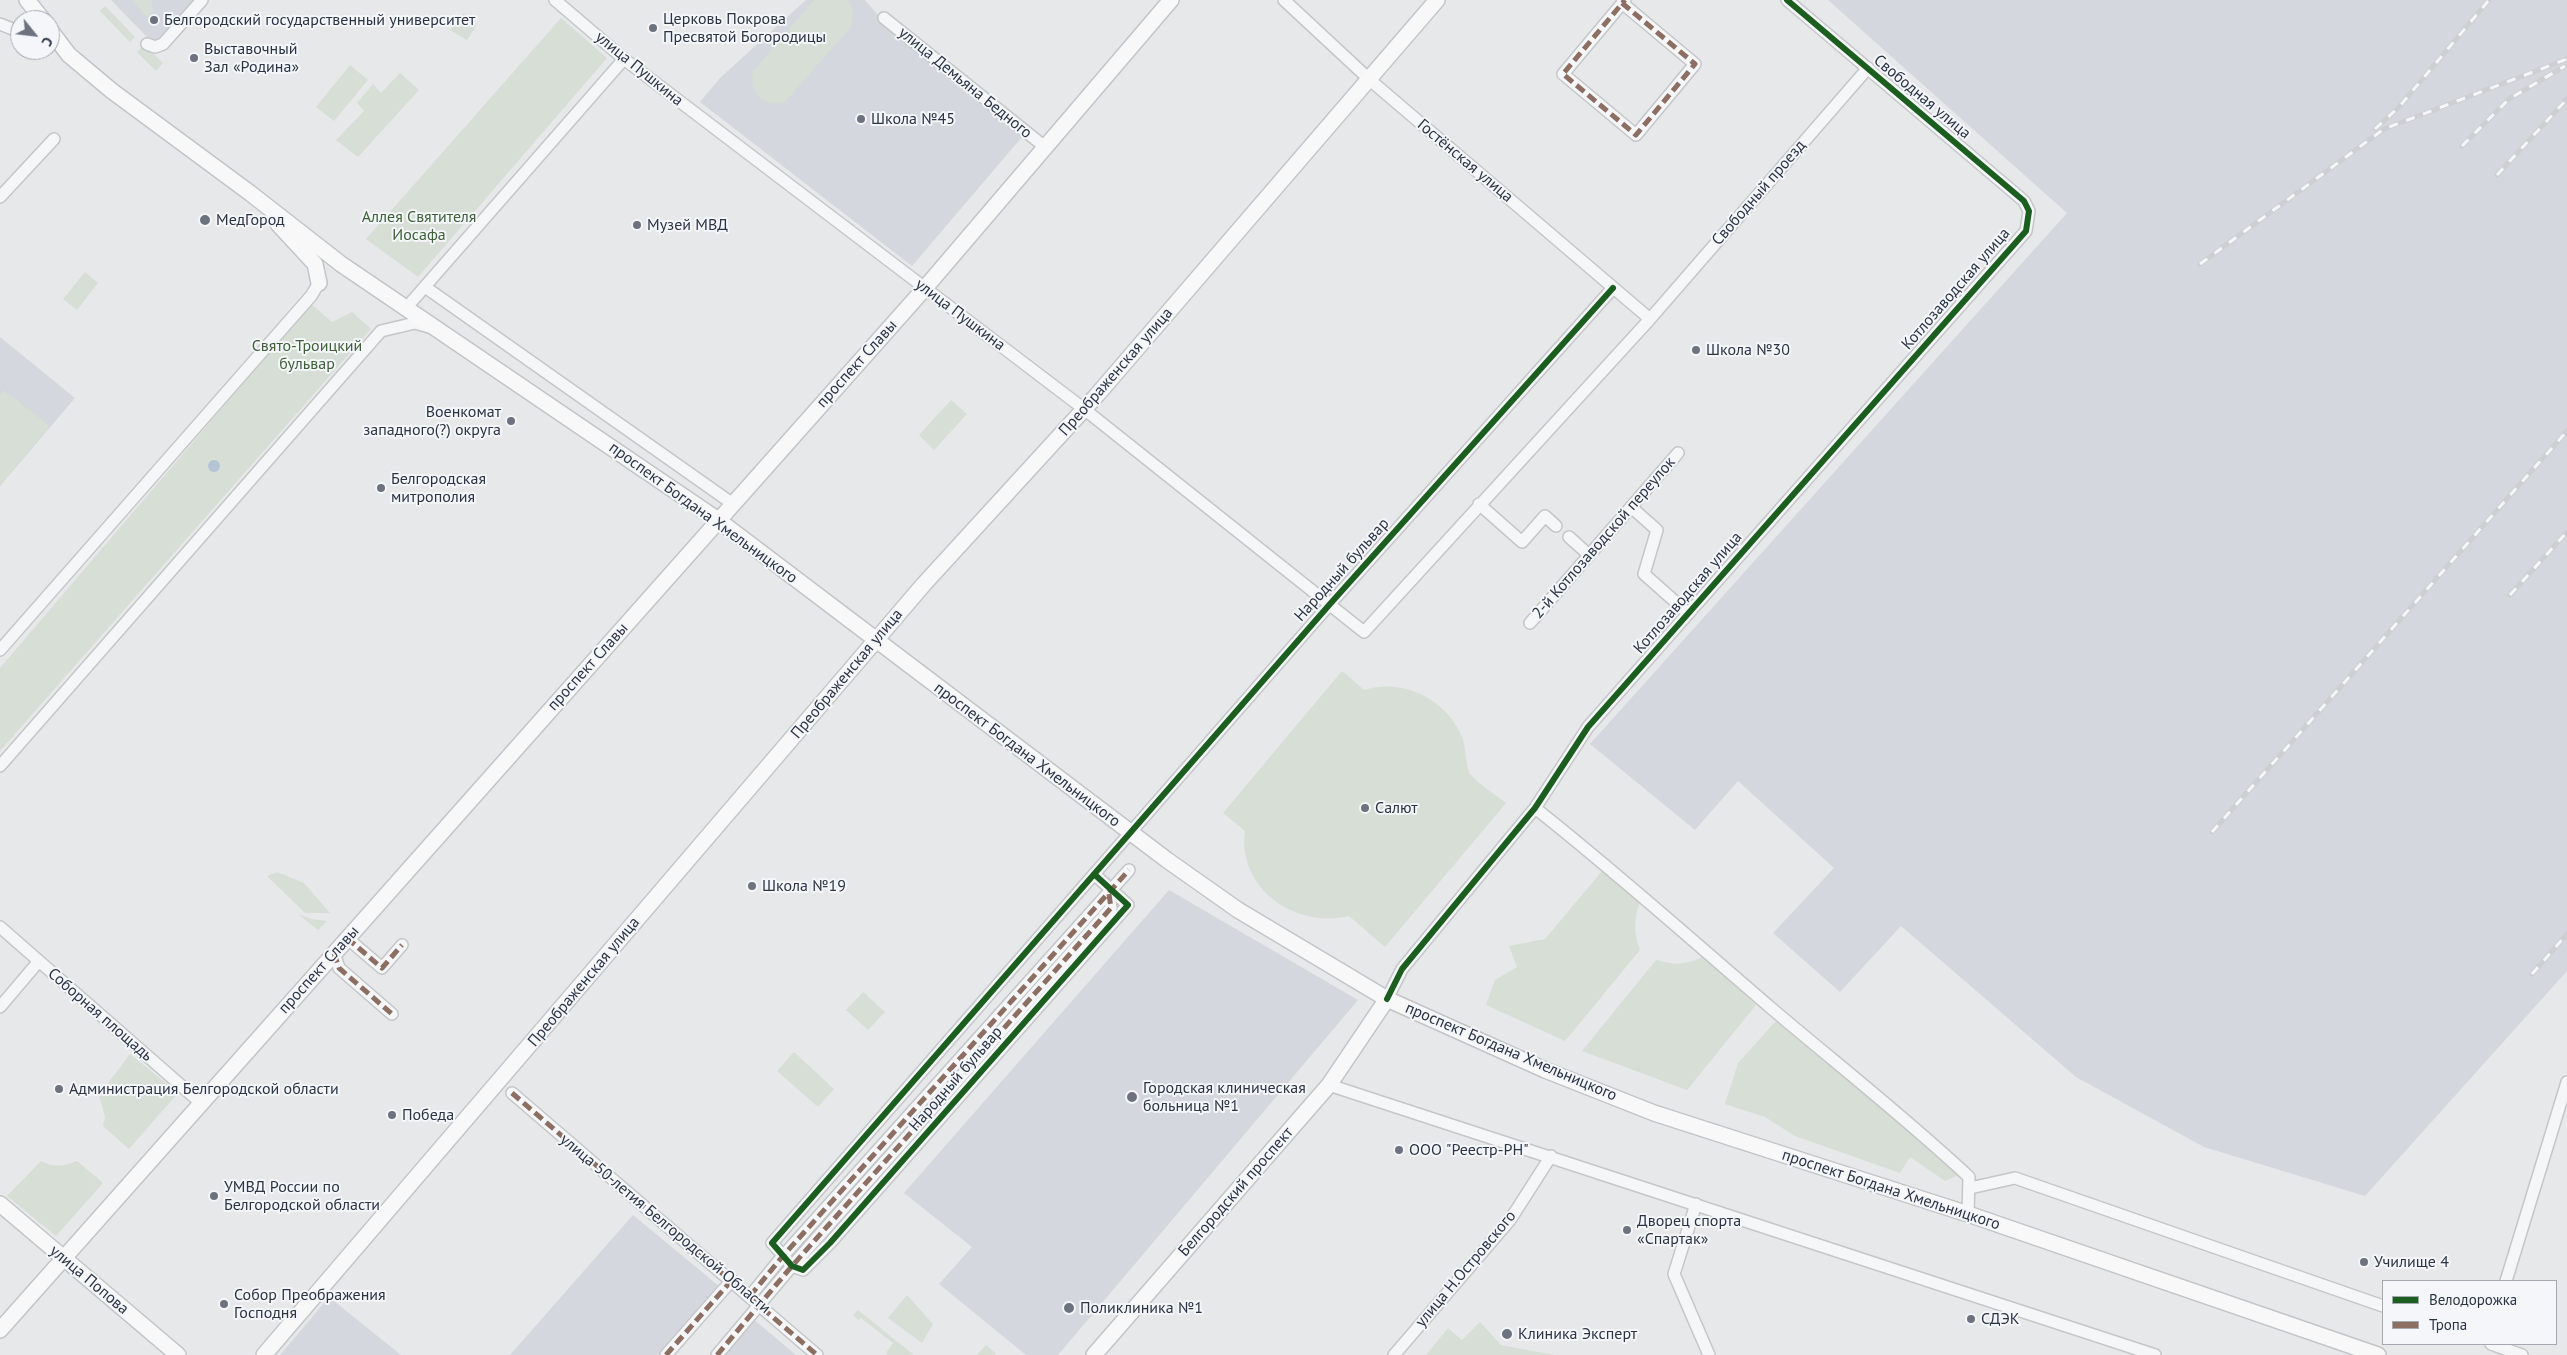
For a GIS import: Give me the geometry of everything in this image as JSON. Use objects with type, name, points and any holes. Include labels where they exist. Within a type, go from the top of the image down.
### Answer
[{"type":"main road","points":[[27,0],[35,10]]},
{"type":"main road","name":"проспект Славы","points":[[0,1330],[924,288],[1171,0]]},
{"type":"main road","name":"Преображенская улица","points":[[264,1355],[936,570],[1084,409],[1370,80],[1437,0]]},
{"type":"main road","name":"проспект Богдана Хмельницкого","points":[[60,43],[69,55],[112,92],[250,193],[341,264],[407,307],[718,520],[1130,833],[1238,910],[1390,1000],[1545,1070],[1654,1113],[1968,1214],[2378,1355]]},
{"type":"main road","points":[[250,193],[315,264],[318,283]]},
{"type":"main road","name":"Белгородский проспект","points":[[1094,1355],[1329,1085],[1390,1000]]},
{"type":"main road","name":"улица Попова","points":[[0,1204],[178,1355]]},
{"type":"street","points":[[148,44],[155,47],[163,44],[202,0]]},
{"type":"street","name":"улица Пушкина","points":[[555,0],[624,59],[1084,409],[1364,632],[1479,504]]},
{"type":"street","name":"Гостёнская улица","points":[[1284,0],[1370,80],[1650,319]]},
{"type":"street","name":"Свободная улица","points":[[1788,0],[2024,201],[2029,220]]},
{"type":"street","points":[[1623,2],[1695,64],[1636,136],[1563,74],[1623,2]]},
{"type":"street","name":"улица Демьяна Бедного","points":[[884,18],[1045,147]]},
{"type":"street","points":[[60,51],[69,55]]},
{"type":"street","points":[[407,307],[624,59]]},
{"type":"street","name":"Свободный проезд","points":[[1650,319],[1868,68]]},
{"type":"street","points":[[0,197],[54,139]]},
{"type":"street","name":"Котлозаводская улица","points":[[1390,1000],[1402,969],[1535,808],[1588,727],[2026,231],[2029,220]]},
{"type":"street","points":[[0,650],[311,296],[318,283]]},
{"type":"street","points":[[425,287],[733,504]]},
{"type":"street","name":"Народный бульвар","points":[[782,1256],[772,1243],[1330,604],[1613,288]]},
{"type":"street","points":[[1556,526],[1545,516],[1522,542],[1479,504],[1650,319]]},
{"type":"street","points":[[0,766],[381,331],[415,323],[442,331]]},
{"type":"street","name":"2-й Котлозаводской переулок","points":[[1530,623],[1678,453]]},
{"type":"street","points":[[1631,507],[1657,530],[1644,574],[1688,613]]},
{"type":"street","points":[[1569,537],[1589,555]]},
{"type":"street","points":[[1535,808],[1598,858],[1772,1009],[1931,1141],[1969,1177],[1968,1214]]},
{"type":"street","points":[[750,1296],[782,1256],[1129,870]]},
{"type":"street","points":[[1094,874],[1111,892]]},
{"type":"street","name":"Народный бульвар","points":[[792,1266],[803,1270],[836,1236],[1128,905],[1111,892]]},
{"type":"street","name":"Народный бульвар","points":[[717,1355],[792,1266],[1111,908],[1111,892]]},
{"type":"street","name":"Соборная площадь","points":[[0,927],[201,1103]]},
{"type":"street","points":[[347,938],[382,968],[402,945]]},
{"type":"street","points":[[334,953],[339,968],[392,1014]]},
{"type":"street","points":[[0,1007],[39,962]]},
{"type":"street","points":[[2506,1280],[2567,1082]]},
{"type":"street","points":[[1329,1085],[1696,1204],[2134,1352],[2155,1355]]},
{"type":"street","name":"улица 50-летия Белгородской Области","points":[[512,1093],[818,1355]]},
{"type":"street","points":[[2555,1120],[2567,1124]]},
{"type":"street","name":"улица Н.Островского","points":[[1394,1355],[1510,1220],[1551,1156]]},
{"type":"street","points":[[1970,1188],[2015,1178],[2382,1306]]},
{"type":"street","points":[[1696,1204],[1674,1274],[1709,1355]]},
{"type":"street","points":[[782,1256],[792,1266]]},
{"type":"street","points":[[666,1355],[732,1280]]},
{"type":"street","points":[[2494,1345],[2522,1355]]},
{"type":"shaded area","name":"Белгородский государственный университет","points":[[111,0],[196,0],[161,39],[155,42],[149,39]]},
{"type":"shaded area","name":"Школа №45","points":[[806,0],[865,0],[884,22],[953,83],[1022,137],[912,266],[700,102],[721,77]]},
{"type":"shaded area","points":[[1828,0],[2567,0],[2567,971],[2365,1196],[2204,1147],[2076,1077],[1901,926],[1840,992],[1773,933],[1834,868],[1738,781],[1695,830],[1590,744],[2067,213]]},
{"type":"shaded area","points":[[0,337],[75,398],[0,486]]},
{"type":"shaded area","name":"Городская клиническая больница №1","points":[[1169,890],[1358,1000],[1058,1355],[1026,1355],[939,1284],[972,1247],[904,1193]]},
{"type":"shaded area","points":[[633,1215],[720,1287],[662,1355],[510,1355]]},
{"type":"shaded area","points":[[329,1297],[401,1355],[280,1355]]},
{"type":"shaded area","points":[[752,1318],[796,1355],[722,1355]]},
{"type":"green space","points":[[132,0],[152,0],[153,11],[147,17]]},
{"type":"green space","points":[[814,0],[848,0],[853,9],[852,26],[784,103],[770,103],[759,97],[755,92],[752,79],[753,71]]},
{"type":"green space","points":[[105,6],[135,37],[130,42],[100,11]]},
{"type":"green space","points":[[464,13],[476,26],[467,40],[450,30]]},
{"type":"green space","name":"Аллея Святителя Иосафа","points":[[561,18],[607,58],[418,277],[366,239]]},
{"type":"green space","points":[[144,45],[163,63],[156,71],[137,52]]},
{"type":"green space","points":[[350,65],[368,80],[334,121],[316,107]]},
{"type":"green space","points":[[400,73],[419,90],[358,157],[336,140],[364,111],[357,103],[373,84],[381,93]]},
{"type":"green space","points":[[85,272],[98,283],[77,310],[63,299]]},
{"type":"green space","name":"Свято-Троицкий бульвар","points":[[311,304],[332,322],[352,312],[371,329],[0,751],[0,668]]},
{"type":"green space","points":[[4,390],[50,426],[0,486],[0,395]]},
{"type":"green space","points":[[951,400],[967,414],[934,450],[919,435]]},
{"type":"green space","name":"Салют","points":[[1342,671],[1364,690],[1394,687],[1422,695],[1434,702],[1455,724],[1462,737],[1470,774],[1506,803],[1385,947],[1349,916],[1329,918],[1309,916],[1290,910],[1274,900],[1260,886],[1250,870],[1245,852],[1245,831],[1223,813]]},
{"type":"green space","points":[[1603,870],[1640,901],[1635,926],[1640,950],[1565,1041],[1486,1005],[1495,980],[1517,967],[1509,946],[1545,939]]},
{"type":"green space","points":[[277,872],[304,883],[330,913],[305,913],[267,876]]},
{"type":"green space","points":[[298,914],[311,919],[327,921],[318,930]]},
{"type":"green space","points":[[1703,957],[1756,1005],[1687,1090],[1582,1051],[1656,960],[1680,963],[1691,962]]},
{"type":"green space","points":[[863,992],[885,1012],[868,1030],[846,1010]]},
{"type":"green space","points":[[1776,1021],[1961,1174],[1945,1181],[1910,1157],[1900,1173],[1795,1136],[1765,1117],[1725,1104],[1738,1063]]},
{"type":"green space","points":[[794,1052],[834,1089],[818,1107],[777,1071]]},
{"type":"green space","points":[[130,1054],[178,1093],[129,1149],[103,1126],[105,1117],[99,1095]]},
{"type":"green space","points":[[41,1161],[59,1166],[77,1161],[103,1183],[56,1236],[7,1196]]},
{"type":"green space","points":[[907,1295],[933,1324],[922,1343],[888,1318]]},
{"type":"green space","points":[[858,1310],[914,1355],[888,1355],[886,1353],[893,1343],[861,1318],[858,1320],[853,1315]]},
{"type":"green space","points":[[1480,1322],[1501,1345],[1554,1355],[1426,1355],[1448,1328],[1462,1340]]},
{"type":"green space","points":[[986,1345],[996,1354],[977,1355]]},
{"type":"water","points":[[212,460],[216,460],[220,466],[216,472],[212,472],[208,468],[208,464]]},
{"type":"railway","points":[[2375,129],[2399,107],[2489,0]]},
{"type":"railway","points":[[2200,264],[2384,129],[2567,59]]},
{"type":"railway","points":[[2462,146],[2509,99],[2565,66]]},
{"type":"railway","points":[[2497,175],[2567,99]]},
{"type":"railway","points":[[2212,832],[2567,431]]},
{"type":"railway","points":[[2510,595],[2567,532]]},
{"type":"railway","points":[[2532,974],[2567,934]]},
{"type":"marked path","points":[[1622,3],[1695,64],[1636,135],[1563,74],[1625,0]]},
{"type":"marked path","points":[[750,1296],[782,1257],[1129,870]]},
{"type":"marked path","points":[[717,1355],[792,1266],[1111,908],[1109,894]]},
{"type":"marked path","points":[[347,938],[382,968],[402,945]]},
{"type":"marked path","points":[[334,953],[339,968],[392,1014]]},
{"type":"marked path","points":[[512,1093],[817,1355]]},
{"type":"marked path","points":[[666,1355],[732,1280]]},
{"type":"cycle path","points":[[1387,999],[1402,969],[1535,808],[1588,727],[2026,231],[2029,211],[2024,201],[1787,0]]},
{"type":"cycle path","points":[[1094,874],[1128,905],[830,1243],[803,1270],[792,1266],[772,1243],[1330,604],[1613,288]]},
{"type":"place","name":"Белгородский государственный университет","points":[[154,20]]},
{"type":"place","name":"Церковь Покрова Пресвятой Богородицы","points":[[653,28]]},
{"type":"place","name":"Выставочный Зал «Родина»","points":[[194,58]]},
{"type":"place","name":"Школа №45","points":[[861,119]]},
{"type":"place","name":"МедГород","points":[[205,220]]},
{"type":"place","name":"Музей МВД","points":[[637,225]]},
{"type":"place","name":"Школа №30","points":[[1696,350]]},
{"type":"place","name":"Военкомат западного(?) округа","points":[[511,421]]},
{"type":"place","name":"Белгородская митрополия","points":[[381,488]]},
{"type":"place","name":"Салют","points":[[1365,808]]},
{"type":"place","name":"Школа №19","points":[[752,886]]},
{"type":"place","name":"Администрация Белгородской области","points":[[59,1089]]},
{"type":"place","name":"Городская клиническая больница №1","points":[[1132,1097]]},
{"type":"place","name":"Победа","points":[[392,1115]]},
{"type":"place","name":"ООО \"Реестр-РН\"","points":[[1399,1150]]},
{"type":"place","name":"УМВД России по Белгородской области","points":[[214,1196]]},
{"type":"place","name":"Дворец спорта «Спартак»","points":[[1627,1230]]},
{"type":"place","name":"Училище 4","points":[[2364,1262]]},
{"type":"place","name":"Собор Преображения Господня","points":[[224,1304]]},
{"type":"place","name":"Поликлиника №1","points":[[1069,1308]]},
{"type":"place","name":"СДЭК","points":[[1971,1319]]},
{"type":"place","name":"Клиника Эксперт","points":[[1507,1334]]}]
